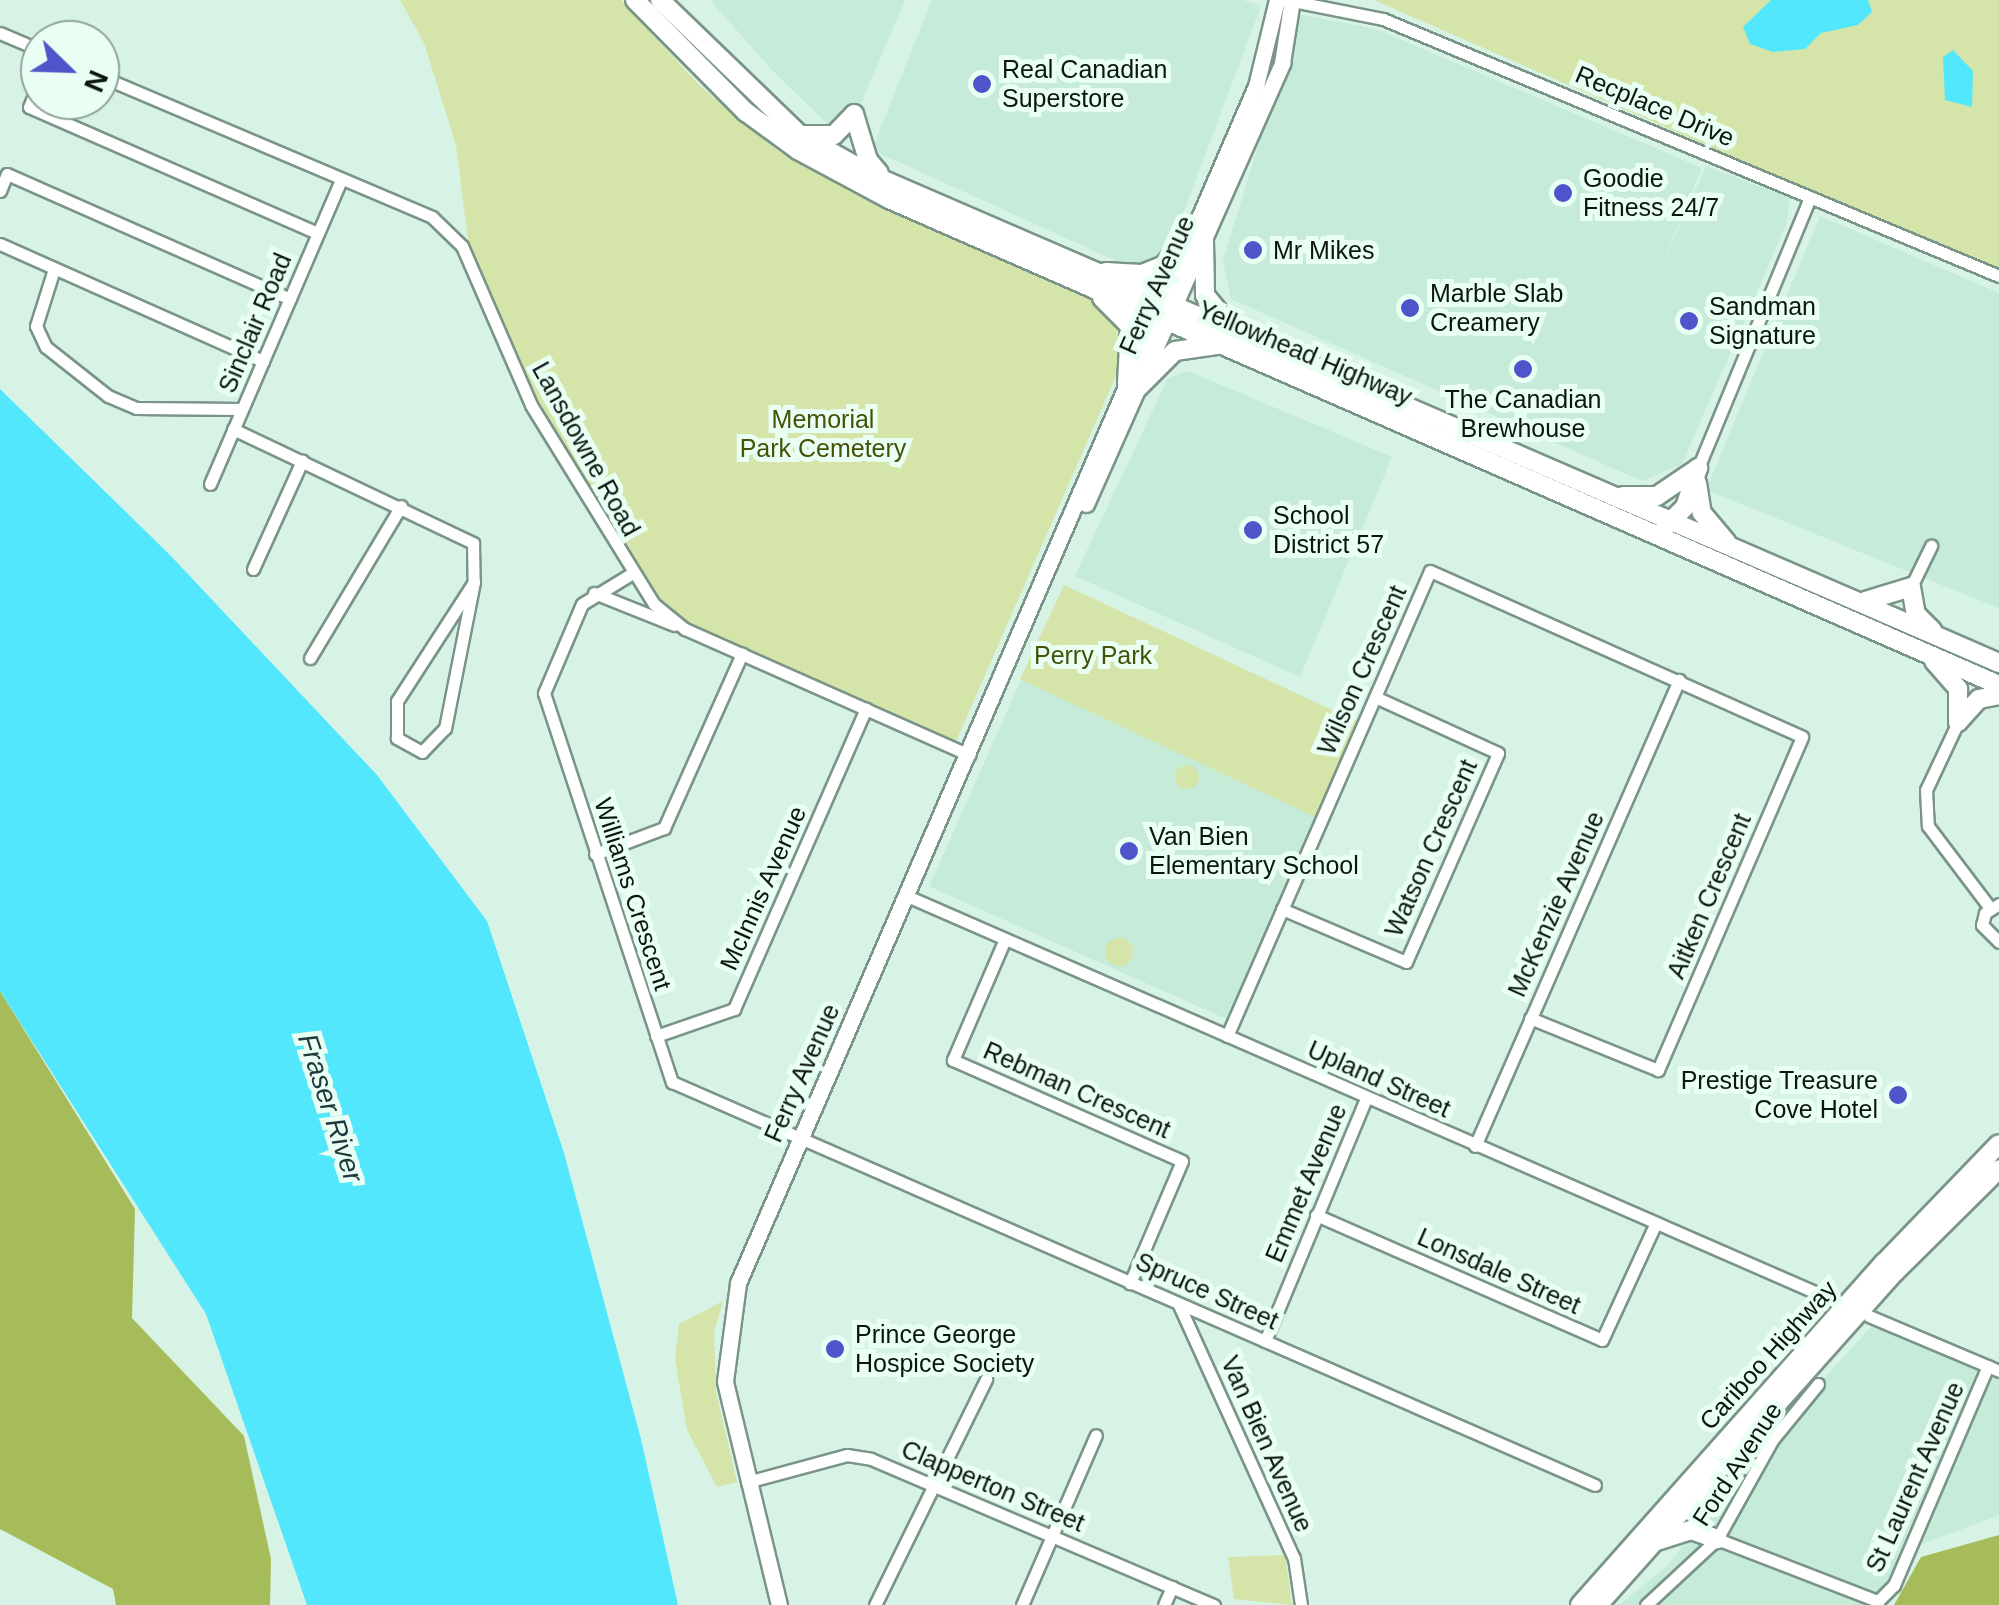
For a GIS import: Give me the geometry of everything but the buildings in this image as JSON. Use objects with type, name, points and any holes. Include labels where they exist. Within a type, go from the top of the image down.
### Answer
[{"type":"highway","name":"Yellowhead Highway","points":[[634,0],[746,112],[798,150],[889,199],[1093,279]]},
{"type":"highway","name":"Yellowhead Highway","points":[[660,0],[798,134],[883,178],[1166,311],[1240,333],[1999,663]]},
{"type":"highway","points":[[798,134],[834,135],[854,114],[868,160],[883,178]]},
{"type":"highway","points":[[1093,279],[1142,274],[1164,265],[1200,234]]},
{"type":"highway","points":[[1200,234],[1205,295],[1240,333]]},
{"type":"highway","points":[[1093,279],[1130,326],[1133,386]]},
{"type":"highway","name":"Yellowhead Highway","points":[[1166,311],[1222,345],[1999,685]]},
{"type":"highway","points":[[1133,386],[1175,351],[1222,345]]},
{"type":"highway","points":[[1604,493],[1657,496],[1697,473]]},
{"type":"highway","points":[[1620,516],[1672,523],[1697,473]]},
{"type":"highway","points":[[1697,473],[1706,522],[1734,550]]},
{"type":"highway","points":[[1861,601],[1886,600],[1911,588],[1916,614],[1940,636]]},
{"type":"highway","points":[[1926,654],[1956,685],[1958,722]]},
{"type":"highway","points":[[1958,722],[1979,699],[1999,695]]},
{"type":"highway","name":"Cariboo Highway","points":[[1580,1605],[1884,1263],[1999,1144]]},
{"type":"highway","name":"Cariboo Highway","points":[[1598,1605],[1895,1272],[1999,1169]]},
{"type":"highway","points":[[1652,1543],[1676,1532],[1709,1535],[1698,1505],[1706,1481]]},
{"type":"main road","name":"Ferry Avenue","points":[[1200,234],[1268,56],[1276,0]]},
{"type":"main road","name":"Ferry Avenue","points":[[779,1605],[725,1381],[729,1323],[738,1283],[1200,234],[1282,63],[1290,0]]},
{"type":"street","name":"Recplace Drive","points":[[1290,0],[1383,19],[1999,276]]},
{"type":"street","name":"Lansdowne Road","points":[[120,85],[432,217],[462,246],[532,405],[631,574],[685,629],[969,755]]},
{"type":"street","points":[[59,120],[318,233]]},
{"type":"street","points":[[0,192],[7,174],[290,299]]},
{"type":"street","name":"Sinclair Road","points":[[210,484],[341,180]]},
{"type":"street","points":[[1697,473],[1810,196]]},
{"type":"street","points":[[0,244],[262,361]]},
{"type":"street","points":[[54,270],[36,326],[46,347],[108,396],[136,408],[242,409]]},
{"type":"street","points":[[233,430],[473,543],[474,582],[445,728],[422,752],[398,738],[397,701],[474,582]]},
{"type":"street","points":[[252,568],[302,461]]},
{"type":"street","points":[[310,658],[401,506]]},
{"type":"street","points":[[1911,588],[1930,546]]},
{"type":"street","name":"Wilson Crescent","points":[[1226,1036],[1430,571],[1679,680]]},
{"type":"street","points":[[594,593],[631,574]]},
{"type":"street","points":[[594,593],[685,629]]},
{"type":"street","name":"Williams Crescent","points":[[594,593],[582,604],[544,693],[672,1082],[801,1137]]},
{"type":"street","points":[[595,854],[664,828],[742,654]]},
{"type":"street","name":"Aitken Crescent","points":[[1530,1018],[1658,1070],[1802,737],[1679,680]]},
{"type":"street","name":"McKenzie Avenue","points":[[1475,1146],[1679,680]]},
{"type":"street","name":"Watson Crescent","points":[[1282,909],[1406,962],[1498,754],[1375,697]]},
{"type":"street","name":"McInnis Avenue","points":[[656,1036],[734,1009],[866,709]]},
{"type":"street","points":[[1958,722],[1926,790],[1928,826],[1995,906],[1982,925],[1999,942]]},
{"type":"street","name":"Upland Street","points":[[907,896],[1833,1300]]},
{"type":"street","name":"Rebman Crescent","points":[[1005,939],[954,1060],[1182,1161],[1130,1282]]},
{"type":"street","name":"Emmet Avenue","points":[[1265,1341],[1366,1098]]},
{"type":"street","name":"Spruce Street","points":[[801,1137],[1596,1485]]},
{"type":"street","name":"Lonsdale Street","points":[[1316,1216],[1602,1340],[1654,1224]]},
{"type":"street","name":"Van Bien Avenue","points":[[1179,1305],[1294,1558],[1301,1605]]},
{"type":"street","points":[[1870,1316],[1993,1369]]},
{"type":"street","name":"St Laurent Avenue","points":[[1709,1535],[1878,1601],[1894,1585],[1993,1369]]},
{"type":"street","points":[[876,1605],[986,1379]]},
{"type":"street","name":"Ford Avenue","points":[[1646,1605],[1709,1535],[1773,1438],[1818,1384]]},
{"type":"street","points":[[1022,1605],[1096,1435]]},
{"type":"street","name":"Clapperton Street","points":[[747,1482],[847,1455],[933,1486],[1214,1605]]},
{"type":"street","points":[[1164,1605],[1172,1587]]},
{"type":"shaded area","points":[[710,0],[905,0],[845,141],[772,70]]},
{"type":"shaded area","points":[[932,0],[1243,0],[1261,6],[1158,280],[872,150]]},
{"type":"shaded area","points":[[1298,14],[1376,29],[1702,168],[1652,288],[1706,166],[1790,198],[1786,225],[1682,464],[1642,481],[1231,299],[1223,261]]},
{"type":"shaded area","points":[[1820,216],[1999,293],[1999,608],[1706,490]]},
{"type":"shaded area","points":[[1188,371],[1392,457],[1300,677],[1075,576],[1168,378]]},
{"type":"shaded area","name":"Van Bien Elementary School","points":[[1021,680],[1329,817],[1237,1024],[929,886]]},
{"type":"shaded area","points":[[1873,1325],[1999,1374],[1999,1515],[1920,1545],[1895,1591],[1868,1605],[1619,1605],[1666,1567],[1775,1431]]},
{"type":"green space","name":"Memorial Park Cemetery","points":[[400,0],[621,0],[700,86],[778,151],[898,213],[1087,294],[1114,316],[1123,360],[954,746],[686,632],[630,567],[504,337],[470,256],[456,145],[424,43]]},
{"type":"green space","points":[[1374,0],[1999,0],[1999,273]]},
{"type":"green space","name":"Perry Park","points":[[1064,585],[1368,727],[1324,821],[1020,679]]},
{"type":"green space","points":[[1187,765],[1196,768],[1196,786],[1187,789],[1178,786],[1175,777],[1178,768]]},
{"type":"green space","points":[[1119,938],[1129,942],[1133,952],[1129,962],[1119,966],[1109,962],[1105,952],[1109,942]]},
{"type":"green space","points":[[0,991],[135,1209],[132,1318],[244,1436],[271,1559],[270,1605],[116,1605],[113,1589],[0,1529]]},
{"type":"green space","points":[[723,1301],[714,1333],[716,1392],[737,1482],[717,1487],[687,1430],[675,1359],[679,1324]]},
{"type":"green space","points":[[1999,1535],[1999,1605],[1894,1605],[1921,1557]]},
{"type":"green space","points":[[1285,1555],[1292,1605],[1234,1599],[1228,1557]]},
{"type":"water","points":[[1771,0],[1868,0],[1872,12],[1858,25],[1821,33],[1805,49],[1773,52],[1750,44],[1743,27]]},
{"type":"water","points":[[1953,50],[1973,71],[1972,107],[1945,100],[1943,57]]},
{"type":"water","name":"Fraser River","points":[[0,389],[170,555],[377,775],[487,921],[564,1153],[641,1439],[678,1605],[307,1605],[206,1314],[0,991]]},
{"type":"place","name":"Real Canadian Superstore","points":[[982,84]]},
{"type":"place","name":"Goodie Fitness 24/7","points":[[1563,193]]},
{"type":"place","name":"Mr Mikes","points":[[1253,250]]},
{"type":"place","name":"Marble Slab Creamery","points":[[1410,308]]},
{"type":"place","name":"Sandman Signature","points":[[1689,321]]},
{"type":"place","name":"The Canadian Brewhouse","points":[[1523,369]]},
{"type":"place","name":"School District 57","points":[[1253,530]]},
{"type":"place","name":"Van Bien Elementary School","points":[[1129,851]]},
{"type":"place","name":"Prestige Treasure Cove Hotel","points":[[1898,1095]]},
{"type":"place","name":"Prince George Hospice Society","points":[[835,1349]]}]
